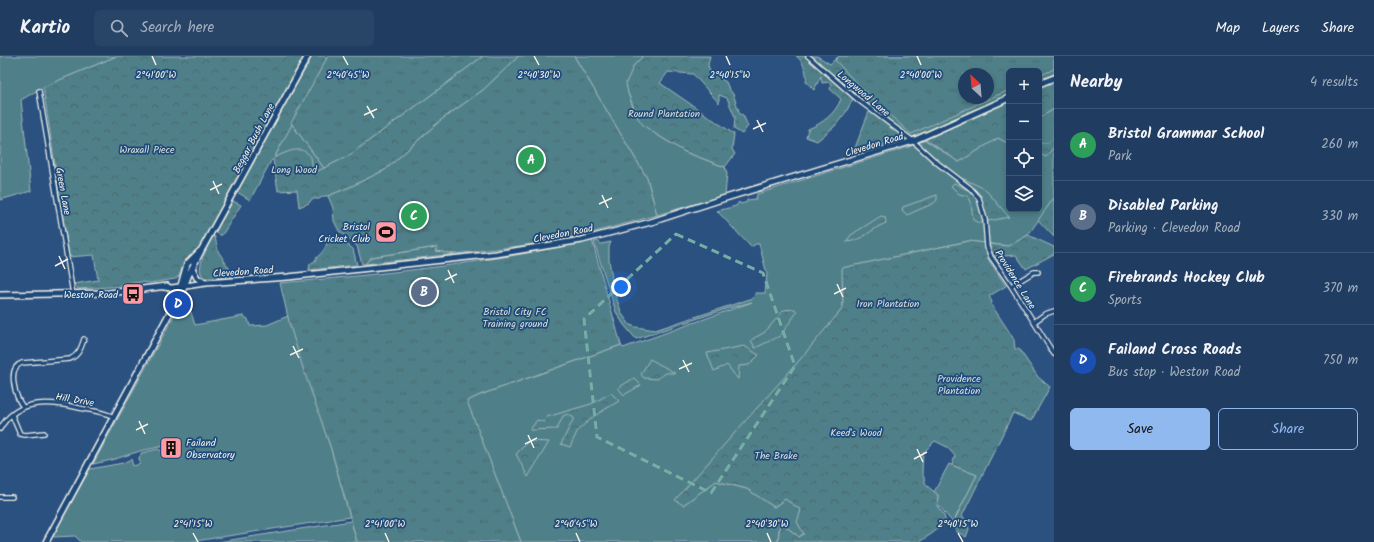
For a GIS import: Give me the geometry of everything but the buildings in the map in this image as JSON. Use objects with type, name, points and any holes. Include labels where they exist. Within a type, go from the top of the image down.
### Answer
[{"type":"main road","name":"Beggar Bush Lane","points":[[183,285],[308,56]]},
{"type":"main road","points":[[1042,83],[1054,78]]},
{"type":"main road","name":"Clevedon Road","points":[[0,295],[109,293],[183,285],[197,282],[205,283],[294,276],[496,254],[582,240],[651,222],[913,141],[1006,99]]},
{"type":"main road","name":"Beggar Bush Lane","points":[[183,285],[188,264],[202,249]]},
{"type":"main road","points":[[192,268],[197,278],[205,283]]},
{"type":"main road","points":[[46,542],[180,294],[183,285]]},
{"type":"street","name":"Longwood Lane","points":[[808,56],[857,99],[913,141]]},
{"type":"street","name":"Green Lane","points":[[39,91],[73,294]]},
{"type":"street","name":"Providence Lane","points":[[913,141],[936,162],[970,188],[979,198],[985,220],[987,247],[991,257],[1054,354]]},
{"type":"street","points":[[1011,286],[1034,272],[1038,272]]},
{"type":"street","points":[[1034,322],[1045,314],[1054,311]]},
{"type":"street","points":[[23,407],[16,396],[14,372],[16,366],[22,363],[70,359],[77,354],[84,344],[84,339]]},
{"type":"street","name":"Hill Drive","points":[[0,429],[4,422],[23,407],[48,403],[105,413],[114,417]]},
{"type":"street","points":[[12,415],[20,434],[23,436],[35,436],[44,433]]},
{"type":"street","points":[[0,497],[9,496]]},
{"type":"highlighted area","points":[[676,234],[763,273],[795,366],[711,493],[597,437],[584,319]]},
{"type":"green space","points":[[0,56],[117,56],[43,87],[21,100],[31,191],[0,200]]},
{"type":"green space","name":"Wraxall Piece","points":[[117,56],[304,56],[199,248],[186,261],[179,276],[175,279],[150,283],[142,282],[132,283],[125,286],[78,289],[74,284],[98,280],[94,255],[69,257],[43,87]]},
{"type":"green space","name":"Long Wood","points":[[312,56],[326,56],[326,61],[274,158],[293,150],[303,151],[311,157],[313,170],[318,171],[348,156],[483,56],[519,56],[483,90],[441,120],[385,170],[328,196],[324,196],[319,199],[312,199],[309,203],[299,207],[297,190],[278,191],[273,159],[250,200],[237,192]]},
{"type":"green space","points":[[328,56],[483,56],[348,156],[324,168],[291,123]]},
{"type":"green space","points":[[519,56],[574,56],[647,178],[657,215],[580,236],[543,243],[455,254],[436,251],[437,247],[371,257],[365,264],[362,264],[357,246],[339,231],[334,221],[333,208],[328,196],[385,170],[441,120],[483,90]]},
{"type":"green space","points":[[574,56],[643,56],[634,65],[628,93],[633,107],[654,133],[685,152],[725,167],[727,174],[725,195],[657,215],[647,178]]},
{"type":"green space","name":"Round Plantation","points":[[643,56],[710,56],[708,65],[710,71],[726,82],[733,94],[740,114],[743,115],[748,126],[742,134],[734,129],[735,117],[727,98],[719,95],[719,103],[693,74],[668,72],[660,83],[734,134],[732,149],[735,154],[725,167],[685,152],[643,125],[638,118],[628,93],[626,83],[634,65]]},
{"type":"green space","points":[[796,56],[817,56],[830,64],[839,56],[1054,56],[1054,109],[1042,116],[1042,68],[1006,68],[1006,142],[998,138],[959,162],[919,135],[853,153],[870,109],[854,97],[846,112],[835,126],[817,141],[806,137],[808,129],[819,124],[832,114],[841,99],[830,89],[831,84],[829,82],[822,83],[821,76],[814,90],[806,82],[806,71],[803,64]]},
{"type":"green space","points":[[839,56],[1054,56],[1054,69],[1042,75],[1042,68],[1006,68],[1006,91],[994,97],[994,68],[958,68],[958,104],[978,104],[911,134],[853,80],[835,60]]},
{"type":"green space","points":[[1054,109],[1054,198],[1028,235],[1009,246],[968,241],[843,268],[843,308],[683,505],[716,481],[747,489],[774,507],[785,499],[801,510],[804,533],[799,537],[780,522],[778,542],[521,542],[466,401],[621,345],[623,348],[752,302],[726,309],[636,339],[624,325],[616,312],[594,242],[598,241],[601,244],[611,242],[609,247],[609,260],[614,291],[622,314],[630,325],[655,330],[753,298],[755,293],[765,293],[767,274],[759,244],[751,247],[717,211],[736,206],[739,202],[741,204],[747,202],[747,200],[756,199],[757,194],[909,147],[925,140],[959,162],[998,138],[1006,142],[1006,212],[1042,212],[1042,116]]},
{"type":"green space","points":[[291,123],[324,168],[318,171],[313,171],[312,164],[303,151],[288,152],[274,159]]},
{"type":"green space","points":[[1054,139],[1054,147],[1046,157],[1042,155],[1042,143],[1048,143]]},
{"type":"green space","points":[[964,179],[985,189],[1009,217],[979,223],[973,220],[971,202],[968,196],[959,194],[951,186],[954,183],[968,190],[962,180]]},
{"type":"green space","points":[[937,195],[937,200],[934,203],[907,215],[902,210],[903,207]]},
{"type":"green space","points":[[1054,198],[1054,237],[1038,220]]},
{"type":"green space","points":[[233,201],[241,205],[222,235],[220,235],[215,232]]},
{"type":"green space","points":[[881,216],[885,217],[886,223],[862,237],[846,242],[851,235]]},
{"type":"green space","points":[[1028,235],[1054,247],[1054,254],[1026,269],[1016,255],[1005,256],[999,263],[989,244],[1009,246]]},
{"type":"green space","points":[[213,236],[215,237],[218,251],[234,276],[208,278],[203,276],[201,272],[202,259]]},
{"type":"green space","points":[[331,236],[340,239],[353,249],[357,265],[309,270],[310,264],[316,260],[327,244],[327,237]]},
{"type":"green space","name":"Bristol City FC Training ground","points":[[592,240],[621,345],[467,401],[521,542],[357,542],[331,449],[290,326],[280,283],[437,267],[515,255]]},
{"type":"green space","points":[[969,241],[985,243],[988,259],[1006,286],[989,296],[992,302],[991,304],[1014,340],[1015,349],[1019,349],[1038,377],[1050,387],[1031,421],[1013,413],[962,516],[967,522],[969,529],[966,537],[956,531],[953,523],[977,475],[952,465],[955,456],[947,447],[935,441],[923,453],[922,471],[926,485],[938,495],[937,506],[944,515],[946,523],[919,542],[778,542],[780,522],[799,537],[804,534],[797,522],[801,510],[785,499],[774,507],[747,489],[716,481],[683,505],[675,500],[797,363],[843,308],[842,268]]},
{"type":"green space","points":[[438,247],[436,251],[455,254],[365,264],[371,257]]},
{"type":"green space","points":[[181,303],[189,306],[195,325],[243,316],[248,319],[250,326],[267,325],[288,316],[331,449],[350,517],[189,542],[81,542],[75,536],[54,537],[53,535],[90,469],[123,463],[131,459],[133,466],[140,464],[139,457],[141,456],[141,453],[158,449],[164,452],[173,450],[174,445],[169,445],[140,451],[112,460],[93,464]]},
{"type":"green space","points":[[795,309],[797,312],[780,336],[755,348],[751,340],[765,332],[784,310]]},
{"type":"green space","points":[[744,346],[759,355],[749,365],[739,366],[738,379],[727,365],[714,371],[707,353]]},
{"type":"green space","points":[[650,359],[675,373],[666,373],[657,379],[644,378],[641,374]]},
{"type":"green space","points":[[634,378],[641,385],[624,395],[618,388]]},
{"type":"green space","points":[[611,393],[619,401],[594,416],[578,430],[570,447],[561,444],[574,418],[568,414],[563,416],[557,429],[530,430],[537,420],[544,422],[547,417],[591,404]]},
{"type":"green space","points":[[529,441],[549,442],[528,477],[516,454]]},
{"type":"green space","points":[[949,464],[977,475],[953,523],[937,503],[938,495],[934,492]]},
{"type":"green space","points":[[351,521],[357,542],[218,542]]},
{"type":"place","name":"Bristol Grammar School","points":[[531,160]]},
{"type":"place","name":"Firebrands Hockey Club","points":[[414,216]]},
{"type":"place","name":"Bristol Cricket Club","points":[[386,232]]},
{"type":"place","name":"Disabled Parking","points":[[424,292]]},
{"type":"place","name":"Weston Road","points":[[133,294]]},
{"type":"place","name":"Failand Cross Roads","points":[[178,304]]},
{"type":"place","name":"Failand Observatory","points":[[171,448]]},
{"type":"park label","name":"Iron Plantation","points":[[888,303]]},
{"type":"park label","name":"Providence Plantation","points":[[959,384]]},
{"type":"park label","name":"Keed's Wood","points":[[856,432]]},
{"type":"park label","name":"The Brake","points":[[776,455]]}]
